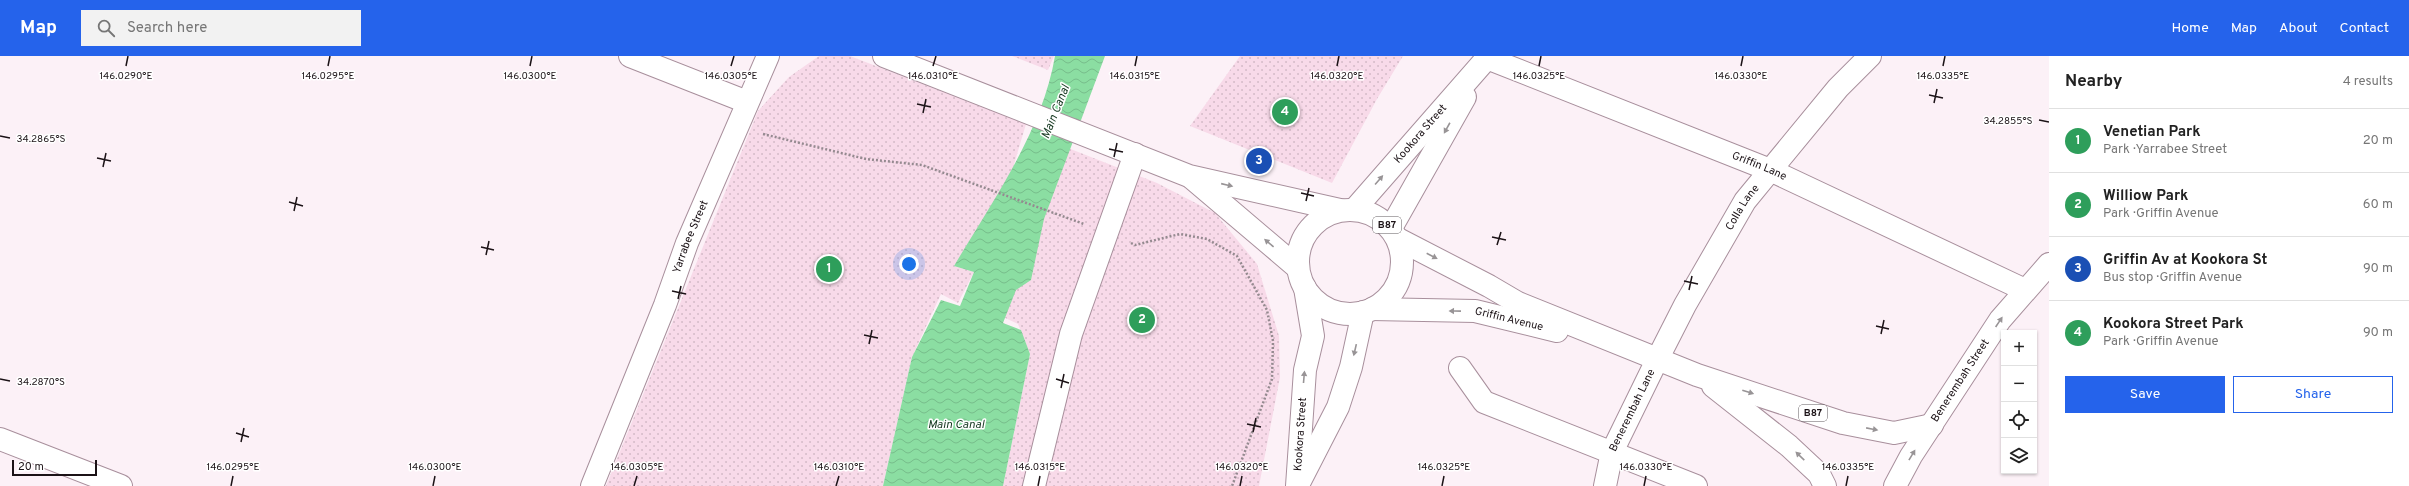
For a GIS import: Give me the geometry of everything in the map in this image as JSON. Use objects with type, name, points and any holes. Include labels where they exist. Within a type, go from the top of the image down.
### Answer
[{"type":"main road","points":[[630,56],[747,102]]},
{"type":"main road","name":"Yarrabee Street","points":[[592,486],[665,305],[687,243],[768,56]]},
{"type":"main road","name":"B87","points":[[884,56],[1189,176],[1347,210],[1368,212],[1380,218],[1394,233],[1403,254],[1403,268],[1398,285],[1386,300],[1368,311],[1350,314],[1336,312],[1324,307],[1302,278],[1189,176]]},
{"type":"main road","name":"Colla Lane","points":[[1650,357],[1685,305],[1745,201],[1838,88],[1870,56]]},
{"type":"main road","name":"Griffin Lane","points":[[1487,57],[1770,170],[2025,290]]},
{"type":"main road","name":"Kookora Street","points":[[1347,210],[1487,57]]},
{"type":"main road","name":"Kookora Street","points":[[1394,233],[1487,57]]},
{"type":"main road","points":[[1034,486],[1071,334],[1109,231],[1135,154]]},
{"type":"main road","points":[[1302,278],[1299,253],[1304,238],[1313,225],[1325,216],[1347,210]]},
{"type":"main road","name":"Griffin Avenue","points":[[1394,233],[1518,303],[1697,375],[1843,423],[1894,433],[1932,425]]},
{"type":"main road","name":"Benerembah Street","points":[[1896,486],[1911,456],[2000,320],[2049,264]]},
{"type":"main road","name":"Kookora Street","points":[[1297,486],[1305,370],[1313,336],[1302,278]]},
{"type":"main road","name":"Kookora Street","points":[[1297,486],[1338,407],[1368,311]]},
{"type":"main road","name":"Griffin Avenue","points":[[1368,311],[1475,311],[1650,357]]},
{"type":"main road","name":"Benerembah Lane","points":[[1605,486],[1612,452],[1650,357]]},
{"type":"main road","points":[[1460,368],[1484,402],[1696,486]]},
{"type":"main road","name":"Griffin Avenue","points":[[1697,375],[1789,446],[1819,474],[1825,486]]},
{"type":"main road","points":[[0,438],[121,486]]},
{"type":"path","points":[[737,127],[811,147],[866,159],[922,165],[1059,216]]},
{"type":"path","points":[[1109,231],[1134,245],[1180,234],[1208,239],[1237,256],[1267,310],[1273,341],[1272,379],[1232,486]]},
{"type":"shaded area","points":[[819,56],[850,56],[1026,124],[1002,205],[954,266],[974,272],[958,303],[941,294],[912,357],[883,486],[606,486],[758,111],[789,77]]},
{"type":"shaded area","points":[[1012,56],[1054,56],[1048,70]]},
{"type":"shaded area","points":[[1240,56],[1403,56],[1377,99],[1332,183],[1190,126]]},
{"type":"shaded area","points":[[1068,148],[1157,183],[1215,213],[1257,264],[1279,336],[1280,377],[1259,486],[1003,486],[1030,354],[1018,324],[1001,316],[1039,217]]},
{"type":"water","name":"Main Canal","points":[[1055,56],[1105,56],[1044,219],[1031,280],[1016,290],[1003,323],[1021,330],[1030,354],[1003,486],[883,486],[912,357],[941,300],[960,306],[974,272],[954,266],[1000,191],[1028,138],[1049,84]]},
{"type":"place","name":"Kookora Street Park","points":[[1285,112]]},
{"type":"place","name":"Griffin Av at Kookora St","points":[[1259,161]]},
{"type":"place","name":"Venetian Park","points":[[829,269]]},
{"type":"place","name":"Williow Park","points":[[1142,320]]}]
